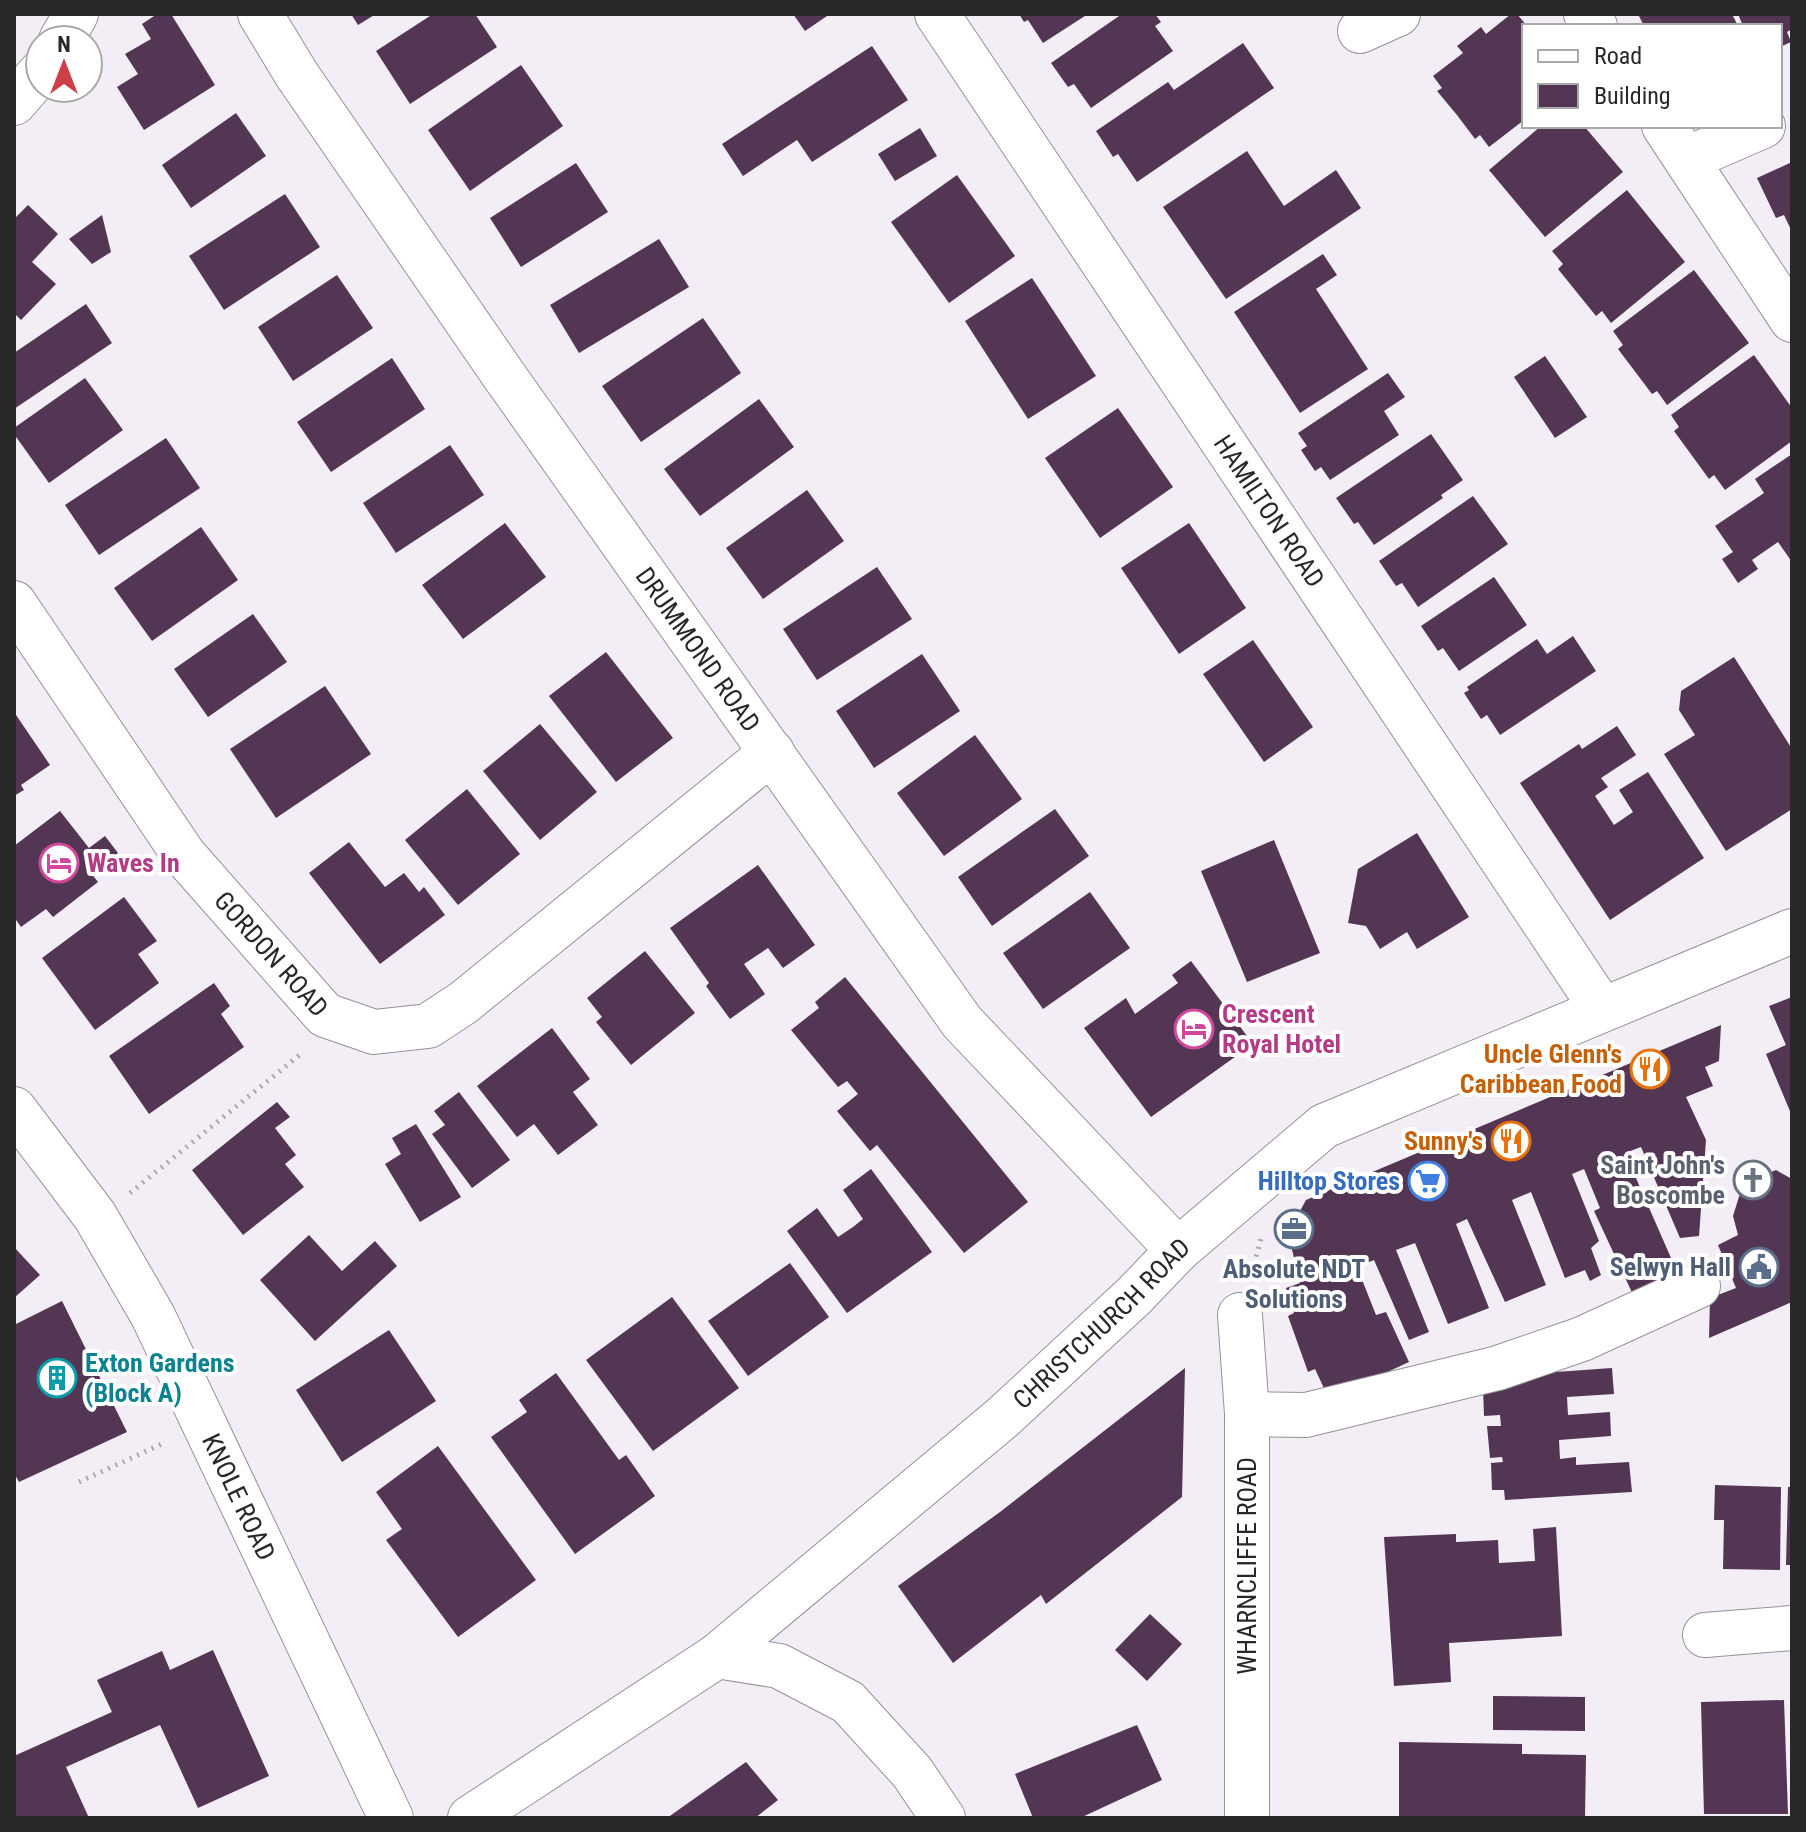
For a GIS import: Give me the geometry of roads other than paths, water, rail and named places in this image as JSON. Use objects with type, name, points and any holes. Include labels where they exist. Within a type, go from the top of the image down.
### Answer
[{"type":"street","name":"DRUMMOND ROAD","points":[[260,14],[297,75],[487,351],[962,1022],[1178,1250]]},
{"type":"street","name":"HAMILTON ROAD","points":[[937,14],[1602,1009]]},
{"type":"street","points":[[1753,128],[1676,143],[1792,320]]},
{"type":"street","name":"GORDON ROAD","points":[[14,603],[184,855],[325,1015],[374,1032],[428,1026],[463,1003],[772,752]]},
{"type":"street","name":"CHRISTCHURCH ROAD","points":[[470,1818],[717,1656],[1002,1418],[1134,1296],[1178,1250],[1324,1126],[1792,931]]},
{"type":"street","name":"KNOLE ROAD","points":[[14,1109],[97,1219],[153,1316],[391,1818]]},
{"type":"street","points":[[1247,1414],[1306,1415],[1498,1368],[1582,1339],[1698,1286]]},
{"type":"street","name":"WHARNCLIFFE ROAD","points":[[1240,1315],[1247,1414],[1247,1818]]},
{"type":"street","points":[[1705,1635],[1792,1628]]},
{"type":"street","points":[[717,1656],[779,1666],[848,1702],[912,1772],[943,1818]]},
{"type":"place","name":"Waves In","points":[[59,863]]},
{"type":"place","name":"Crescent Royal Hotel","points":[[1194,1029]]},
{"type":"place","name":"Uncle Glenn's Caribbean Food","points":[[1650,1069]]},
{"type":"place","name":"Sunny's","points":[[1511,1141]]},
{"type":"place","name":"Saint John's Boscombe","points":[[1753,1180]]},
{"type":"place","name":"Hilltop Stores","points":[[1428,1181]]},
{"type":"place","name":"Absolute NDT Solutions","points":[[1294,1229]]},
{"type":"place","name":"Selwyn Hall","points":[[1759,1267]]},
{"type":"place","name":"Exton Gardens (Block A)","points":[[57,1378]]}]
